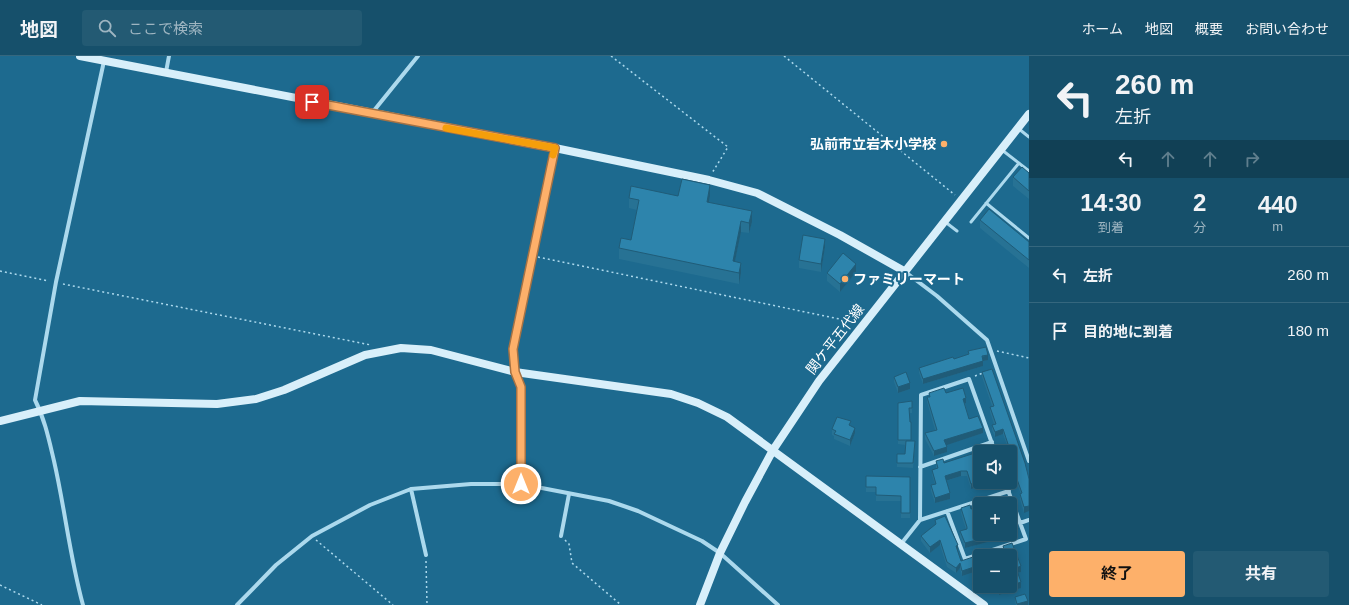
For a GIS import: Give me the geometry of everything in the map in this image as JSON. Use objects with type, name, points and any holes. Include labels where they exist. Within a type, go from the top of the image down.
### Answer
[{"type":"street","points":[[80,56],[371,114],[555,148],[709,180],[757,193],[883,258],[904,271],[987,340],[992,350],[1029,461]]},
{"type":"street","points":[[166,72],[169,56]]},
{"type":"street","points":[[371,114],[418,56]]},
{"type":"street","points":[[83,605],[74,570],[59,483],[44,418],[35,400],[56,282],[104,61]]},
{"type":"street","name":"関ケ平五代線","points":[[700,605],[720,553],[773,450],[819,381],[1029,114]]},
{"type":"street","points":[[521,484],[521,387],[515,372],[513,349],[555,148]]},
{"type":"street","points":[[0,421],[80,401],[217,404],[256,399],[284,390],[344,363],[386,350],[401,348],[431,350],[515,372],[678,396],[714,409],[728,417],[984,605]]},
{"type":"street","points":[[920,520],[921,395],[970,379],[993,445]]},
{"type":"street","points":[[920,467],[992,442]]},
{"type":"street","points":[[236,605],[276,565],[312,536],[370,505],[411,489],[471,484],[521,484],[609,501],[638,511],[686,532],[720,553],[778,605]]},
{"type":"street","points":[[411,489],[426,555]]},
{"type":"street","points":[[901,544],[920,520],[947,511],[1008,491],[1026,539],[965,559],[947,511]]},
{"type":"street","points":[[561,536],[569,494]]},
{"type":"street","points":[[1020,523],[1029,520]]},
{"type":"lane","points":[[1018,128],[1029,137]]},
{"type":"lane","points":[[1001,149],[1029,171]]},
{"type":"lane","points":[[970,222],[1019,163]]},
{"type":"lane","points":[[986,203],[1029,238]]},
{"type":"lane","points":[[944,221],[957,231]]},
{"type":"path","points":[[611,56],[728,147],[709,180]]},
{"type":"path","points":[[784,56],[960,200]]},
{"type":"path","points":[[532,256],[863,324]]},
{"type":"path","points":[[0,271],[362,343],[386,350]]},
{"type":"path","points":[[992,350],[1003,351],[1029,358]]},
{"type":"path","points":[[970,379],[998,368]]},
{"type":"path","points":[[312,536],[393,605]]},
{"type":"path","points":[[561,536],[569,544],[572,564],[621,605]]},
{"type":"path","points":[[426,555],[427,605]]},
{"type":"path","points":[[0,585],[42,605]]},
{"type":"building","points":[[1022,167],[1029,173],[1029,191],[1013,177]]},
{"type":"building","points":[[682,179],[710,185],[707,202],[752,211],[749,223],[741,221],[733,261],[741,263],[739,273],[619,248],[621,238],[631,240],[639,200],[629,198],[631,186],[678,196]]},
{"type":"building","points":[[989,209],[1029,242],[1029,260],[980,220]]},
{"type":"building","points":[[803,235],[825,239],[821,264],[799,260]]},
{"type":"building","points":[[843,253],[856,264],[840,284],[827,273]]},
{"type":"building","points":[[986,347],[988,355],[982,356],[983,361],[923,379],[919,368],[953,357],[954,359],[969,354],[968,351]]},
{"type":"building","points":[[992,369],[1025,463],[1029,479],[1029,506],[1024,507],[1020,494],[1022,493],[1017,479],[1017,445],[1006,445],[1008,444],[1003,429],[995,432],[992,425],[996,424],[990,407],[994,406],[982,372]]},
{"type":"building","points":[[906,372],[910,383],[898,387],[894,377]]},
{"type":"building","points":[[944,388],[946,393],[963,388],[966,398],[963,399],[969,419],[978,416],[983,428],[944,440],[947,447],[934,451],[925,433],[937,430],[927,397],[930,397],[929,393]]},
{"type":"building","points":[[912,401],[912,408],[909,408],[911,440],[898,440],[898,403]]},
{"type":"building","points":[[837,417],[851,421],[849,425],[855,428],[850,440],[834,434],[836,431],[832,429]]},
{"type":"building","points":[[906,441],[915,441],[913,463],[897,463],[897,454],[905,454]]},
{"type":"building","points":[[973,454],[973,483],[971,484],[967,471],[961,471],[945,476],[950,493],[935,498],[931,485],[936,484],[932,470],[938,468],[936,461],[943,459],[944,463]]},
{"type":"building","points":[[866,476],[910,477],[910,513],[901,513],[901,496],[876,495],[876,487],[866,487]]},
{"type":"building","points":[[970,505],[971,509],[973,508],[973,541],[965,543],[960,531],[967,529],[967,527],[961,508]]},
{"type":"building","points":[[945,516],[958,545],[956,546],[961,561],[973,557],[973,567],[962,571],[960,563],[956,568],[947,562],[940,540],[930,547],[921,536],[936,524],[935,520]]},
{"type":"building","points":[[1012,543],[1014,549],[1004,549],[1003,546]]},
{"type":"building","points":[[1017,556],[1021,566],[1017,568]]},
{"type":"building","points":[[1017,571],[1021,582],[1017,583]]},
{"type":"building","points":[[1025,594],[1028,601],[1017,604],[1015,597]]},
{"type":"slow traffic","points":[[446,128],[555,148],[553,155]]},
{"type":"place","name":"弘前市立岩木小学校","points":[[944,144]]},
{"type":"place","name":"ファミリーマート","points":[[845,279]]},
{"type":"route","points":[[312,102],[555,148],[513,349],[515,372],[521,387],[521,484]]}]
